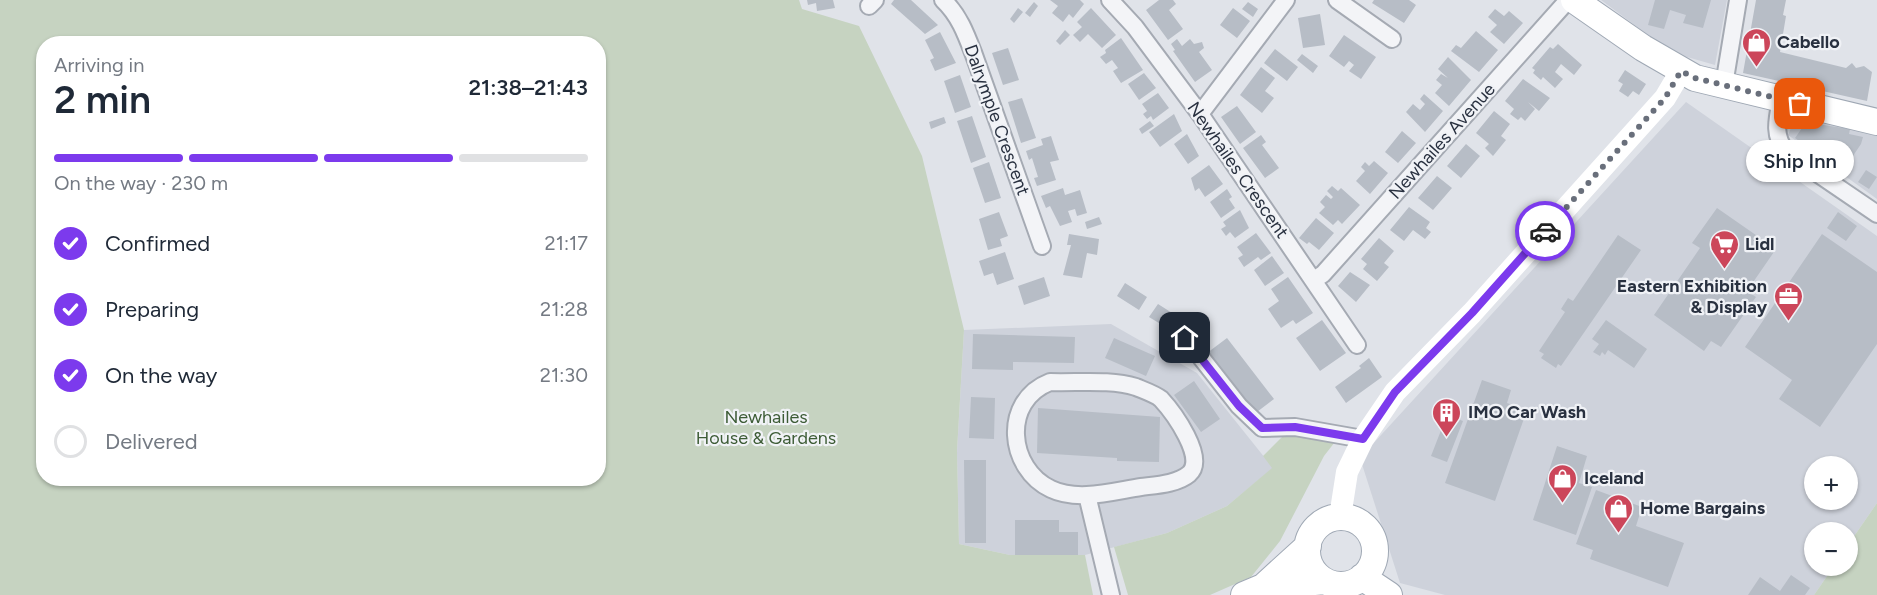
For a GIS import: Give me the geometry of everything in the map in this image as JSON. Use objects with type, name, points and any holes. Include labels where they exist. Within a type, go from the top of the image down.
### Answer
[{"type":"main road","points":[[1574,0],[1681,71],[1781,100],[1877,122]]},
{"type":"main road","points":[[1340,517],[1347,472],[1363,439],[1395,392],[1472,313],[1665,98],[1681,71]]},
{"type":"main road","points":[[1340,517],[1358,522],[1372,537],[1374,559],[1362,578],[1344,585],[1325,581],[1254,591],[1308,546],[1319,526],[1340,517]]},
{"type":"main road","points":[[1308,546],[1311,566],[1325,581]]},
{"type":"main road","points":[[1362,578],[1389,595]]},
{"type":"street","name":"Dalrymple Crescent","points":[[943,0],[952,9],[962,26],[974,55],[1042,246]]},
{"type":"street","name":"Newhailes Crescent","points":[[1110,0],[1135,27],[1200,114],[1357,345]]},
{"type":"street","points":[[1200,114],[1286,0]]},
{"type":"street","points":[[1337,0],[1392,39]]},
{"type":"street","name":"Newhailes Avenue","points":[[1314,280],[1323,274],[1568,0]]},
{"type":"street","points":[[1724,85],[1738,0]]},
{"type":"street","points":[[1781,100],[1776,130],[1778,142],[1786,152],[1877,214]]},
{"type":"street","points":[[1185,338],[1239,406],[1262,428],[1295,427],[1363,439]]},
{"type":"street","points":[[1050,382],[1112,383],[1136,387],[1159,398],[1194,449],[1191,473],[1181,479],[1163,483],[1087,495],[1067,494],[1050,489],[1031,472],[1017,446],[1016,428],[1025,397],[1035,388],[1050,382]]},
{"type":"street","points":[[1087,495],[1112,595]]},
{"type":"shaded area","points":[[1601,0],[1727,0],[1715,65],[1687,57],[1652,38]]},
{"type":"shaded area","points":[[1686,102],[1877,236],[1877,503],[1858,531],[1858,522],[1804,522],[1804,576],[1827,576],[1814,595],[1445,595],[1400,583],[1360,458]]},
{"type":"shaded area","points":[[1807,114],[1877,130],[1877,199],[1788,135],[1796,116]]},
{"type":"shaded area","points":[[1111,324],[1197,373],[1273,468],[1227,506],[1167,533],[1085,555],[1010,555],[959,544],[957,452],[964,330]]},
{"type":"green space","name":"Newhailes House & Gardens","points":[[0,0],[799,0],[802,9],[859,26],[922,156],[964,330],[957,451],[959,544],[1010,555],[1085,555],[1093,595],[0,595]]},
{"type":"green space","points":[[1289,430],[1338,438],[1324,456],[1280,541],[1251,577],[1210,595],[1128,595],[1114,547],[1167,533],[1227,506],[1272,468],[1263,456]]},
{"type":"green space","points":[[1877,503],[1877,595],[1814,595],[1827,576],[1858,576],[1858,531]]},
{"type":"building","points":[[807,0],[833,0],[835,8],[817,11],[816,3],[808,5]]},
{"type":"building","points":[[894,0],[911,0],[938,25],[925,34],[891,4]]},
{"type":"building","points":[[1050,0],[1080,0],[1084,4],[1073,18],[1069,14],[1063,22],[1052,13],[1058,6]]},
{"type":"building","points":[[1159,0],[1173,0],[1176,4],[1169,10],[1183,29],[1168,40],[1146,10]]},
{"type":"building","points":[[1374,0],[1409,0],[1416,5],[1404,23],[1372,3]]},
{"type":"building","points":[[1655,0],[1711,0],[1703,28],[1683,23],[1686,15],[1670,10],[1664,29],[1648,25]]},
{"type":"building","points":[[1756,0],[1786,0],[1783,15],[1786,16],[1780,52],[1846,68],[1852,63],[1856,68],[1864,66],[1872,72],[1867,101],[1743,73]]},
{"type":"building","points":[[1034,2],[1038,6],[1030,17],[1025,13]]},
{"type":"building","points":[[1248,2],[1258,9],[1253,17],[1242,9]]},
{"type":"building","points":[[1018,8],[1023,12],[1014,23],[1010,19]]},
{"type":"building","points":[[1091,8],[1116,35],[1102,48],[1088,34],[1080,42],[1073,35],[1082,27],[1077,22]]},
{"type":"building","points":[[1233,8],[1250,21],[1237,38],[1220,25]]},
{"type":"building","points":[[1495,9],[1504,16],[1509,11],[1523,23],[1504,44],[1490,32],[1497,25],[1488,17]]},
{"type":"building","points":[[1320,14],[1325,45],[1303,48],[1298,18]]},
{"type":"building","points":[[1065,30],[1070,35],[1060,45],[1056,41]]},
{"type":"building","points":[[1476,31],[1498,50],[1479,72],[1451,51],[1456,45],[1461,48]]},
{"type":"building","points":[[940,32],[956,63],[935,71],[930,60],[934,58],[925,40]]},
{"type":"building","points":[[1344,35],[1376,57],[1361,79],[1349,71],[1354,65],[1349,61],[1344,67],[1329,56]]},
{"type":"building","points":[[1121,38],[1143,70],[1121,83],[1113,71],[1118,68],[1112,60],[1106,64],[1100,57],[1106,53],[1105,50]]},
{"type":"building","points":[[1177,39],[1182,46],[1190,39],[1194,44],[1202,42],[1204,48],[1199,52],[1212,70],[1195,82],[1173,51],[1175,50],[1171,44]]},
{"type":"building","points":[[1558,44],[1582,65],[1574,75],[1561,64],[1555,72],[1563,79],[1555,88],[1543,77],[1541,80],[1533,73],[1535,70],[1532,68],[1550,47],[1553,49]]},
{"type":"building","points":[[1008,48],[1019,80],[1003,85],[992,53]]},
{"type":"building","points":[[1275,49],[1298,67],[1287,81],[1264,63]]},
{"type":"building","points":[[1302,54],[1318,66],[1313,73],[1297,60]]},
{"type":"building","points":[[1448,57],[1471,80],[1449,106],[1435,93],[1442,85],[1436,80],[1441,74],[1448,78],[1438,69]]},
{"type":"building","points":[[1261,67],[1275,78],[1265,91],[1274,98],[1262,113],[1240,95]]},
{"type":"building","points":[[1625,70],[1646,84],[1639,95],[1633,91],[1628,97],[1619,91],[1623,84],[1618,81]]},
{"type":"building","points":[[1144,73],[1156,88],[1139,100],[1128,84]]},
{"type":"building","points":[[960,75],[971,107],[955,113],[944,81]]},
{"type":"building","points":[[1523,79],[1550,98],[1539,111],[1528,102],[1535,109],[1525,121],[1521,117],[1518,120],[1510,114],[1514,109],[1505,101]]},
{"type":"building","points":[[1158,93],[1169,108],[1153,120],[1151,116],[1147,119],[1143,114],[1147,111],[1142,104]]},
{"type":"building","points":[[1424,94],[1443,111],[1425,132],[1406,112],[1413,104],[1420,110],[1425,104],[1420,99]]},
{"type":"building","points":[[1022,98],[1036,138],[1021,143],[1008,102]]},
{"type":"building","points":[[1237,106],[1256,132],[1240,144],[1221,117]]},
{"type":"building","points":[[1494,111],[1510,124],[1501,136],[1506,140],[1493,156],[1485,148],[1489,144],[1476,133]]},
{"type":"building","points":[[1174,114],[1182,131],[1160,147],[1149,132]]},
{"type":"building","points":[[972,116],[986,157],[971,163],[957,121]]},
{"type":"building","points":[[944,117],[946,123],[931,129],[929,122]]},
{"type":"building","points":[[1809,118],[1817,124],[1850,129],[1849,134],[1863,137],[1861,144],[1842,172],[1795,138]]},
{"type":"building","points":[[1150,121],[1154,126],[1142,134],[1139,129]]},
{"type":"building","points":[[1402,131],[1416,143],[1398,163],[1385,152]]},
{"type":"building","points":[[1187,134],[1199,156],[1188,164],[1174,144]]},
{"type":"building","points":[[1261,135],[1266,142],[1262,145],[1279,168],[1265,178],[1243,148]]},
{"type":"building","points":[[1051,136],[1059,160],[1050,162],[1056,180],[1037,186],[1034,178],[1038,177],[1032,158],[1029,160],[1026,151],[1043,145],[1041,139]]},
{"type":"building","points":[[1466,144],[1480,156],[1461,178],[1447,166]]},
{"type":"building","points":[[1374,161],[1388,173],[1370,194],[1356,181],[1365,171],[1361,167],[1365,162],[1369,166]]},
{"type":"building","points":[[989,162],[1001,198],[985,203],[973,168]]},
{"type":"building","points":[[1209,165],[1223,184],[1205,197],[1199,188],[1195,191],[1191,178]]},
{"type":"building","points":[[1866,170],[1877,177],[1869,189],[1858,182]]},
{"type":"building","points":[[1437,176],[1452,188],[1433,210],[1418,198]]},
{"type":"building","points":[[1332,186],[1338,191],[1341,188],[1360,205],[1342,224],[1338,220],[1333,225],[1319,213],[1325,207],[1320,202],[1326,195],[1331,199],[1333,197],[1327,191]]},
{"type":"building","points":[[1063,188],[1065,195],[1080,190],[1087,213],[1077,216],[1075,209],[1068,211],[1072,222],[1060,226],[1050,206],[1046,208],[1041,196]]},
{"type":"building","points":[[1227,189],[1232,197],[1229,199],[1235,208],[1221,218],[1210,202]]},
{"type":"building","points":[[1409,207],[1430,222],[1426,228],[1431,232],[1425,239],[1413,230],[1404,241],[1390,230]]},
{"type":"building","name":"Lidl","points":[[1717,208],[1776,249],[1747,291],[1756,297],[1721,347],[1711,341],[1704,351],[1654,315],[1700,248],[1692,243]]},
{"type":"building","points":[[1240,210],[1249,228],[1235,238],[1230,232],[1226,236],[1221,229],[1226,226],[1223,222]]},
{"type":"building","points":[[999,212],[1008,236],[1000,239],[1002,246],[988,250],[979,219]]},
{"type":"building","points":[[1838,212],[1857,226],[1846,241],[1827,228]]},
{"type":"building","points":[[1099,217],[1102,224],[1087,229],[1085,222]]},
{"type":"building","points":[[1316,218],[1334,233],[1319,250],[1299,238]]},
{"type":"building","points":[[1256,233],[1271,253],[1261,260],[1258,257],[1244,267],[1238,258],[1243,255],[1237,247]]},
{"type":"building","points":[[1069,234],[1099,239],[1097,255],[1087,253],[1082,278],[1063,275],[1071,245],[1067,245]]},
{"type":"building","points":[[1822,234],[1877,272],[1877,344],[1820,427],[1779,399],[1792,380],[1745,347]]},
{"type":"building","points":[[1618,235],[1641,250],[1561,366],[1558,364],[1556,368],[1541,358],[1544,354],[1539,351],[1565,312],[1561,309],[1568,298],[1573,301]]},
{"type":"building","points":[[1379,238],[1394,251],[1384,263],[1389,267],[1377,281],[1363,269],[1367,264],[1361,259]]},
{"type":"building","points":[[1005,252],[1014,279],[997,285],[993,273],[984,276],[979,261]]},
{"type":"building","points":[[1272,256],[1284,273],[1265,286],[1254,270]]},
{"type":"building","points":[[1350,272],[1370,285],[1356,302],[1338,286]]},
{"type":"building","points":[[1044,277],[1050,296],[1024,305],[1018,286]]},
{"type":"building","points":[[1288,277],[1313,313],[1296,324],[1293,320],[1281,328],[1268,309],[1279,301],[1271,289]]},
{"type":"building","points":[[1125,283],[1147,297],[1139,310],[1117,296]]},
{"type":"building","points":[[1158,304],[1180,318],[1172,331],[1149,317]]},
{"type":"building","points":[[1322,320],[1346,353],[1320,371],[1296,338]]},
{"type":"building","points":[[1606,320],[1647,349],[1634,368],[1608,350],[1605,355],[1602,352],[1600,356],[1593,352],[1599,344],[1592,339]]},
{"type":"building","points":[[973,334],[1075,337],[1074,363],[1013,362],[1013,370],[972,369]]},
{"type":"building","points":[[1114,338],[1155,356],[1146,376],[1105,358]]},
{"type":"building","points":[[1227,338],[1274,399],[1253,415],[1207,353]]},
{"type":"building","points":[[1369,358],[1382,377],[1346,403],[1335,387],[1361,368],[1359,366]]},
{"type":"building","points":[[1482,380],[1511,390],[1507,403],[1527,410],[1495,501],[1445,483]]},
{"type":"building","points":[[1194,381],[1220,419],[1201,432],[1174,395]]},
{"type":"building","points":[[971,397],[995,398],[994,439],[969,438]]},
{"type":"building","points":[[1038,408],[1160,417],[1159,462],[1117,461],[1117,458],[1037,453]]},
{"type":"building","name":"IMO Car Wash","points":[[1447,415],[1463,421],[1447,462],[1431,456]]},
{"type":"building","name":"Iceland","points":[[1557,446],[1587,456],[1579,483],[1592,487],[1576,535],[1533,520]]},
{"type":"building","points":[[964,460],[986,460],[986,543],[965,543]]},
{"type":"building","name":"Home Bargains","points":[[1596,490],[1642,507],[1636,526],[1684,543],[1668,587],[1590,559],[1593,550],[1576,544]]},
{"type":"building","points":[[1015,520],[1059,520],[1059,532],[1078,532],[1078,555],[1015,555]]},
{"type":"building","points":[[1791,575],[1810,588],[1805,595],[1748,595],[1760,577],[1780,591]]},
{"type":"way so far","points":[[1545,231],[1665,98],[1681,71],[1695,78],[1800,104]]},
{"type":"place","name":"Cabello","points":[[1756,68]]},
{"type":"place","name":"Ship Inn","points":[[1800,104]]},
{"type":"place","name":"Lidl","points":[[1724,270]]},
{"type":"place","name":"Eastern Exhibition & Display","points":[[1788,322]]},
{"type":"place","name":"IMO Car Wash","points":[[1447,438]]},
{"type":"place","name":"Iceland","points":[[1563,504]]},
{"type":"place","name":"Home Bargains","points":[[1619,534]]},
{"type":"route","points":[[1185,338],[1239,406],[1262,428],[1295,427],[1363,439],[1395,392],[1472,313],[1545,231]]}]
